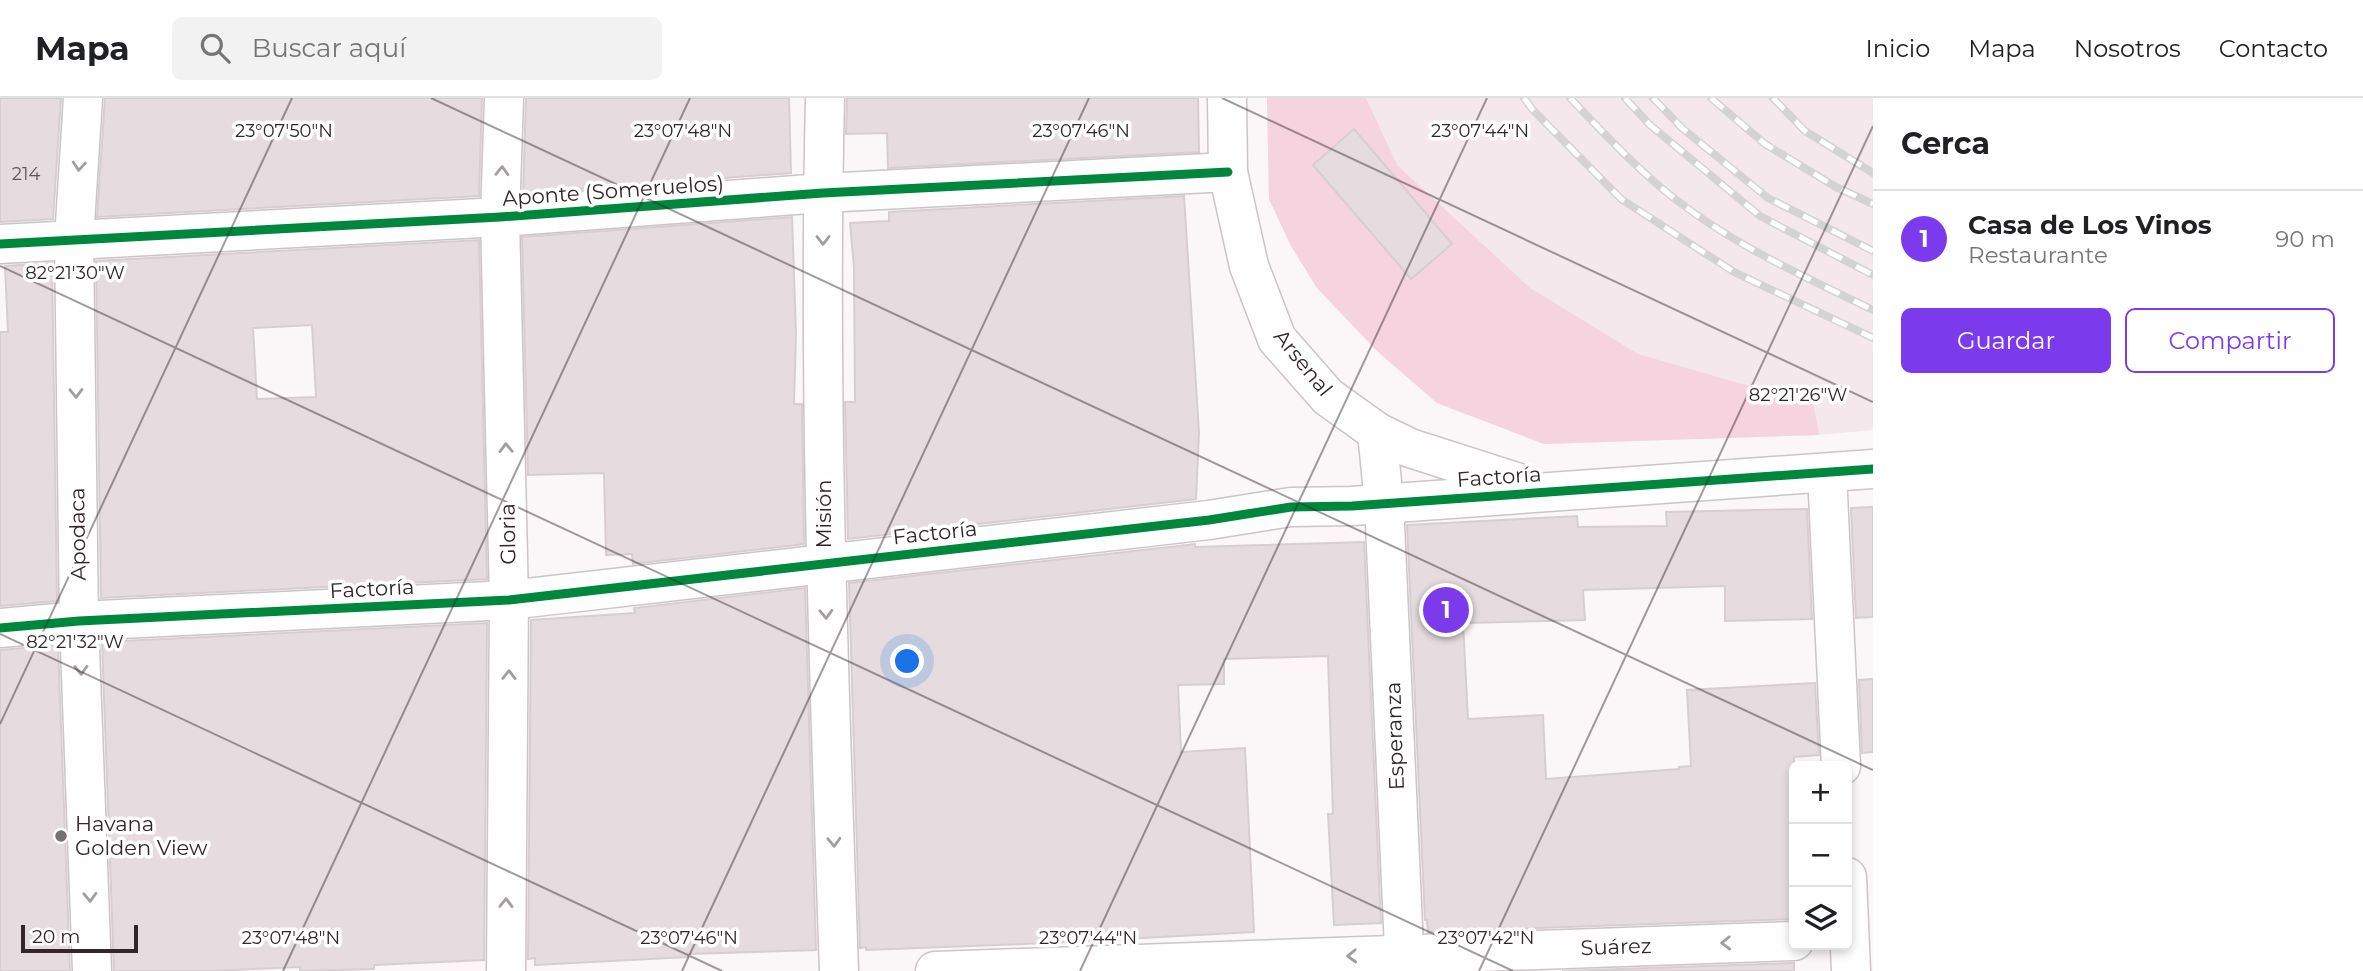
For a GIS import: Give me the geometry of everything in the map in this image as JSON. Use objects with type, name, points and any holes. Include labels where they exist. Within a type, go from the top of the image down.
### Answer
[{"type":"street","name":"Apodaca","points":[[83,98],[74,239],[79,621],[92,971]]},
{"type":"street","name":"Gloria","points":[[504,98],[500,217],[509,600],[506,971]]},
{"type":"street","name":"Misión","points":[[825,98],[825,562],[839,971]]},
{"type":"street","name":"Arsenal","points":[[1227,98],[1228,172],[1249,267],[1277,339],[1328,397],[1377,432],[1410,448],[1547,491]]},
{"type":"street","name":"Aponte (Someruelos)","points":[[0,244],[500,217],[823,192],[1228,172]]},
{"type":"street","name":"Esperanza","points":[[1377,432],[1384,502],[1405,963]]},
{"type":"street","name":"Factoría","points":[[0,628],[79,621],[509,600],[1209,520],[1291,507],[1352,506],[1873,469]]},
{"type":"street","points":[[1827,473],[1841,761]]},
{"type":"street","points":[[1848,887],[1855,946]]},
{"type":"street","name":"Suárez","points":[[935,971],[1405,963],[1789,941]]},
{"type":"shaded area","points":[[1267,98],[1873,98],[1873,430],[1819,435],[1544,444],[1437,403],[1377,351],[1317,288],[1291,246],[1269,199]]},
{"type":"shaded area","points":[[1267,98],[1366,98],[1397,165],[1530,288],[1638,354],[1773,393],[1812,396],[1819,435],[1544,444],[1437,403],[1377,351],[1317,288],[1291,246],[1269,199]]},
{"type":"building","points":[[0,98],[61,98],[53,219],[0,222]]},
{"type":"building","points":[[105,98],[482,98],[479,196],[97,217]]},
{"type":"building","points":[[526,98],[789,98],[791,173],[523,193]]},
{"type":"building","points":[[847,98],[1198,98],[1199,152],[888,168],[887,133],[846,134]]},
{"type":"building","points":[[1354,129],[1452,244],[1411,279],[1313,165]]},
{"type":"building","points":[[1184,196],[1199,433],[1196,499],[848,539],[845,402],[855,402],[854,268],[850,223],[889,221],[889,212]]},
{"type":"building","points":[[792,217],[796,334],[794,404],[802,404],[804,544],[633,564],[632,554],[606,555],[604,473],[528,475],[522,237]]},
{"type":"building","points":[[479,240],[487,579],[101,598],[96,261]],"holes":[[[312,325],[316,397],[257,399],[253,328]]]},
{"type":"building","points":[[52,263],[57,601],[0,606],[0,332],[8,332],[5,266]]},
{"type":"building","points":[[1873,507],[1873,617],[1856,618],[1851,508]]},
{"type":"building","points":[[1807,509],[1812,619],[1725,621],[1725,586],[1583,590],[1585,620],[1463,623],[1468,719],[1543,715],[1546,779],[1679,769],[1691,766],[1687,690],[1815,683],[1819,755],[1794,757],[1794,761],[1789,761],[1789,919],[1428,932],[1425,920],[1407,525],[1577,516],[1578,527],[1667,526],[1666,512]]},
{"type":"building","points":[[1364,542],[1381,923],[1334,925],[1328,814],[1333,814],[1328,656],[1224,659],[1224,684],[1178,685],[1181,752],[1245,748],[1254,932],[1048,943],[866,950],[866,947],[860,948],[849,583],[1195,544],[1195,547]]},
{"type":"building","points":[[805,588],[816,950],[688,954],[688,957],[535,965],[535,958],[528,959],[531,620],[635,613],[634,608]]},
{"type":"building","points":[[487,623],[484,960],[374,965],[374,969],[300,971],[300,967],[213,971],[114,971],[102,642]]},
{"type":"building","points":[[58,645],[70,971],[0,971],[0,650]]},
{"type":"building","points":[[1873,679],[1873,752],[1862,753],[1859,680]]},
{"type":"building","points":[[1794,963],[1794,971],[1562,971]]},
{"type":"railway","points":[[1524,98],[1621,199],[1734,272],[1873,338]]},
{"type":"railway","points":[[1570,98],[1618,148],[1693,213],[1768,258],[1873,310]]},
{"type":"railway","points":[[1625,98],[1650,125],[1760,216],[1873,275]]},
{"type":"railway","points":[[1653,98],[1683,129],[1768,198],[1873,251]]},
{"type":"railway","points":[[1711,98],[1765,144],[1836,187],[1873,204]]},
{"type":"railway","points":[[1773,98],[1805,131],[1873,173]]},
{"type":"cycle path","points":[[0,244],[500,217],[823,193],[1228,172]]},
{"type":"cycle path","points":[[0,628],[79,621],[509,600],[1209,520],[1291,507],[1352,506],[1873,469]]},
{"type":"place","name":"Casa de Los Vinos","points":[[1446,610]]},
{"type":"place","name":"Havana Golden View","points":[[61,836]]}]
